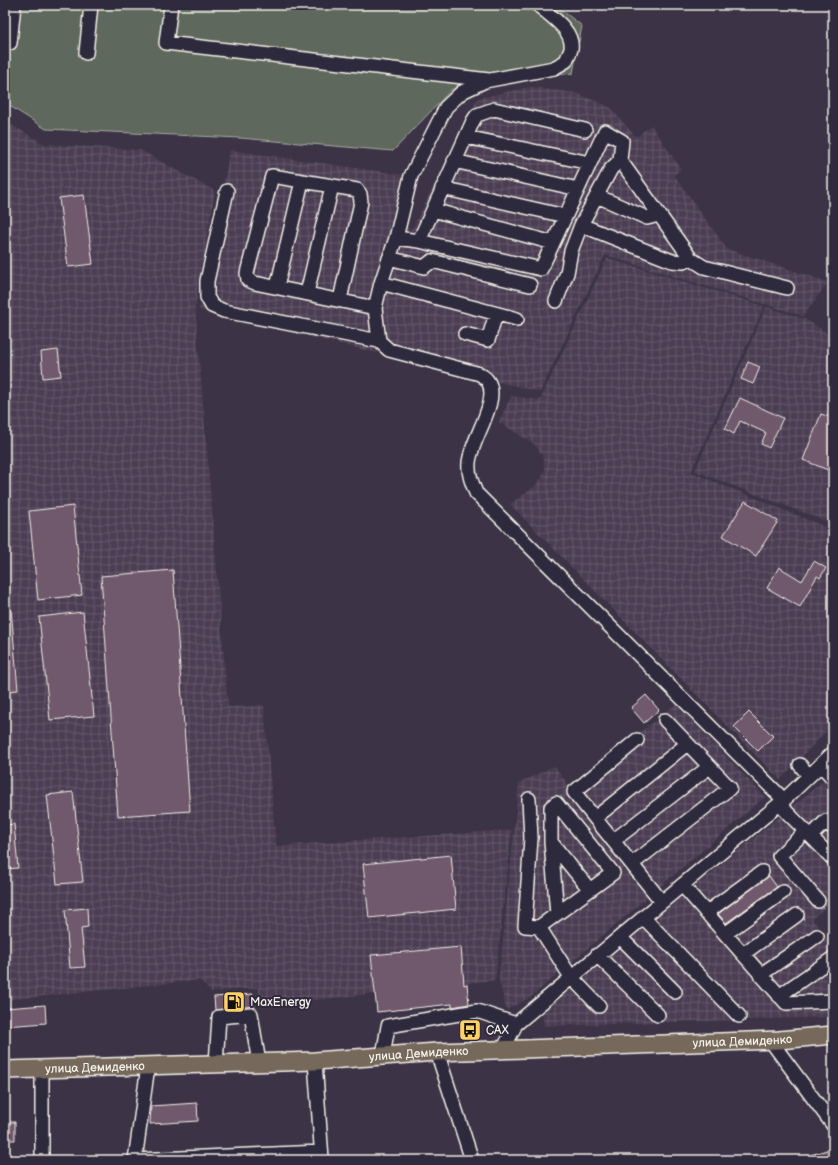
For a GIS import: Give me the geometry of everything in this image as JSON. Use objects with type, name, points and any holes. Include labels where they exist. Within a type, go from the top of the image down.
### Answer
[{"type":"main road","name":"улица Демиденко","points":[[5,1070],[315,1061],[437,1052],[770,1040],[833,1035]]},
{"type":"street","points":[[10,43],[14,5]]},
{"type":"street","points":[[86,53],[91,5]]},
{"type":"street","points":[[171,5],[166,43],[489,80]]},
{"type":"street","points":[[379,342],[375,308],[381,283],[396,238],[411,176],[446,107],[462,92],[489,80],[554,68],[566,61],[571,49],[569,35],[561,25],[538,5]]},
{"type":"street","points":[[419,241],[454,161],[473,121],[477,116],[494,109],[585,130]]},
{"type":"street","points":[[396,238],[419,241],[541,269],[605,131],[622,141],[620,160],[611,169],[581,225],[571,252],[568,273],[556,302]]},
{"type":"street","points":[[466,137],[590,163]]},
{"type":"street","points":[[620,160],[691,259],[704,267],[787,288]]},
{"type":"street","points":[[454,161],[578,189]]},
{"type":"street","points":[[340,300],[361,202],[360,194],[357,190],[272,176],[247,273],[248,280],[255,283],[375,308]]},
{"type":"street","points":[[277,287],[302,181]]},
{"type":"street","points":[[307,293],[332,186]]},
{"type":"street","points":[[442,188],[565,216]]},
{"type":"street","points":[[227,191],[207,281],[207,297],[212,306],[224,311],[379,342],[389,350],[480,374],[488,380],[491,390],[491,401],[472,450],[469,463],[470,479],[476,493],[781,802],[808,834],[833,858]]},
{"type":"street","points":[[597,196],[647,218],[660,215]]},
{"type":"street","points":[[433,210],[553,243]]},
{"type":"street","points":[[581,225],[672,261],[683,262],[691,259]]},
{"type":"street","points":[[390,258],[424,267],[432,261],[530,285]]},
{"type":"street","points":[[381,283],[517,319]]},
{"type":"street","points":[[465,334],[488,340],[496,314]]},
{"type":"street","points":[[632,864],[730,788],[665,720]]},
{"type":"street","points":[[637,740],[574,792],[662,902]]},
{"type":"street","points":[[595,818],[687,744]]},
{"type":"street","points":[[503,1050],[516,1024],[781,802],[833,753]]},
{"type":"street","points":[[800,765],[809,776]]},
{"type":"street","points":[[821,765],[833,778]]},
{"type":"street","points":[[613,841],[709,767]]},
{"type":"street","points":[[529,799],[531,838],[525,926],[538,927],[557,914],[613,873],[556,803],[550,807],[551,842],[557,914]]},
{"type":"street","points":[[818,901],[779,856],[826,821],[833,828]]},
{"type":"street","points":[[551,842],[590,890]]},
{"type":"street","points":[[706,913],[762,872]]},
{"type":"street","points":[[682,885],[786,1003],[833,1001]]},
{"type":"street","points":[[725,934],[783,892]]},
{"type":"street","points":[[743,954],[797,915]]},
{"type":"street","points":[[643,917],[739,1016]]},
{"type":"street","points":[[538,927],[571,977],[599,1006]]},
{"type":"street","points":[[760,975],[817,936]]},
{"type":"street","points":[[620,937],[675,992]]},
{"type":"street","points":[[598,955],[658,1015]]},
{"type":"street","points":[[779,996],[833,958]]},
{"type":"street","points":[[383,1056],[388,1026],[476,1011],[516,1024]]},
{"type":"street","points":[[216,1064],[218,1017],[251,1014],[259,1063]]},
{"type":"street","points":[[770,1040],[833,1126]]},
{"type":"street","points":[[437,1052],[472,1160]]},
{"type":"street","points":[[148,1066],[135,1160],[322,1156],[315,1061]]},
{"type":"street","points":[[42,1069],[42,1160]]},
{"type":"shaded area","points":[[530,87],[576,93],[610,107],[636,137],[651,125],[681,169],[674,175],[727,249],[828,282],[803,316],[605,255],[540,392],[199,310],[230,150],[405,175],[394,226],[412,229],[478,98]]},
{"type":"shaded area","points":[[5,121],[44,144],[140,150],[215,191],[195,307],[228,707],[264,705],[276,846],[512,830],[495,980],[261,1006],[258,988],[211,992],[200,980],[5,1000]]},
{"type":"shaded area","points":[[607,258],[764,306],[691,472],[833,530],[833,724],[780,780],[510,504],[533,488],[541,479],[545,470],[543,456],[534,444],[499,422],[511,396],[540,400]]},
{"type":"shaded area","points":[[766,307],[805,319],[833,337],[833,524],[695,471]]},
{"type":"shaded area","points":[[676,704],[765,797],[531,997],[506,1010],[499,978],[519,783],[554,766],[570,787]]},
{"type":"shaded area","points":[[827,778],[833,784],[833,901],[812,919],[833,943],[833,1017],[544,1026],[542,1011]]},
{"type":"green space","points":[[5,5],[555,5],[582,26],[573,73],[452,89],[393,151],[240,138],[46,129],[5,103]]},
{"type":"building","points":[[84,195],[93,264],[68,267],[59,198]]},
{"type":"building","points":[[58,350],[61,376],[43,378],[41,352]]},
{"type":"building","points":[[748,362],[760,367],[753,384],[741,379]]},
{"type":"building","points":[[740,398],[783,418],[769,448],[761,444],[766,433],[740,421],[734,434],[725,429]]},
{"type":"building","points":[[821,414],[833,418],[833,472],[803,460]]},
{"type":"building","points":[[745,501],[778,521],[756,556],[723,536]]},
{"type":"building","points":[[73,506],[82,595],[38,600],[29,511]]},
{"type":"building","points":[[814,561],[826,568],[820,578],[817,576],[800,607],[767,588],[779,567],[802,581]]},
{"type":"building","points":[[173,570],[190,811],[118,816],[101,576]]},
{"type":"building","points":[[11,609],[18,690],[5,691],[5,610]]},
{"type":"building","points":[[83,612],[94,716],[50,720],[39,617]]},
{"type":"building","points":[[646,695],[659,710],[644,723],[631,708]]},
{"type":"building","points":[[749,712],[773,736],[758,751],[734,727]]},
{"type":"building","points":[[73,792],[83,882],[57,884],[47,795]]},
{"type":"building","points":[[14,824],[18,868],[5,869],[5,825]]},
{"type":"building","points":[[451,855],[456,909],[369,918],[363,864]]},
{"type":"building","points":[[769,876],[777,887],[726,923],[718,914]]},
{"type":"building","points":[[87,908],[88,927],[81,928],[85,967],[70,968],[65,910]]},
{"type":"building","points":[[461,947],[464,985],[467,984],[469,1004],[452,1007],[452,1004],[377,1012],[371,955]]},
{"type":"building","name":"MaxEnergy","points":[[253,994],[254,1007],[215,1010],[214,997]]},
{"type":"building","points":[[45,1005],[46,1023],[5,1026],[5,1008]]},
{"type":"building","points":[[197,1103],[198,1121],[150,1124],[151,1106]]},
{"type":"building","points":[[5,1122],[15,1122],[15,1140],[5,1140]]},
{"type":"building","points":[[833,1148],[833,1160],[801,1160],[801,1158]]},
{"type":"place","name":"MaxEnergy","points":[[234,1002]]},
{"type":"place","name":"САХ","points":[[470,1030]]}]
